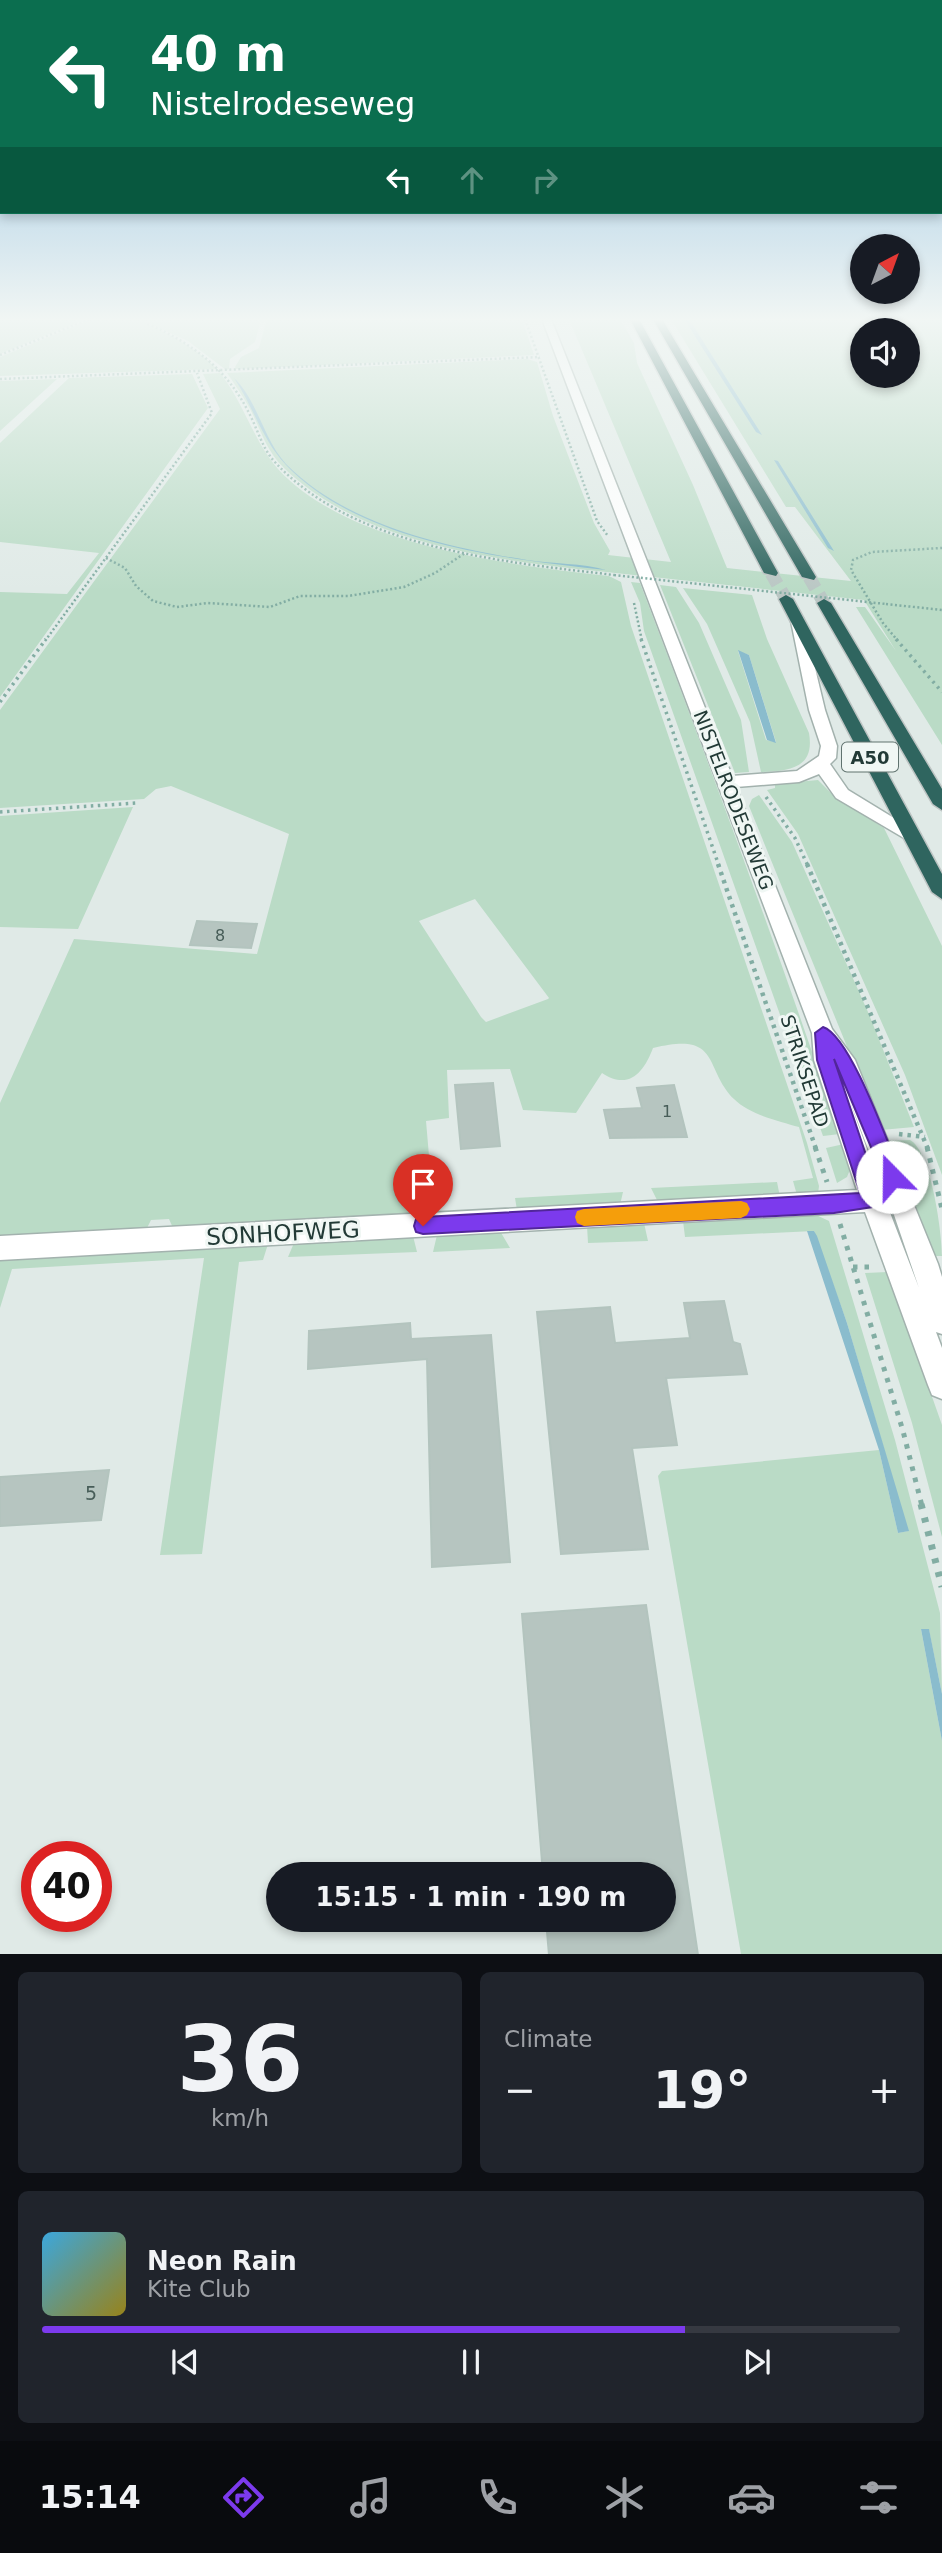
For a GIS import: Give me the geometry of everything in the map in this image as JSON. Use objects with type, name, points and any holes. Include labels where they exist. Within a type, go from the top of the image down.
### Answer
[{"type":"highway","points":[[684,410],[771,573]]},
{"type":"highway","points":[[711,410],[809,577]]},
{"type":"highway","name":"A50","points":[[786,599],[942,892]]},
{"type":"highway","name":"A50","points":[[824,603],[942,804]]},
{"type":"street","name":"NISTELRODESEWEG","points":[[582,410],[823,1033],[825,1060],[872,1200],[942,1385]]},
{"type":"street","points":[[727,782],[799,776],[822,765],[829,746],[817,710],[798,621]]},
{"type":"street","points":[[822,765],[842,794],[911,834]]},
{"type":"street","name":"NISTELRODESEWEG","points":[[823,1033],[844,1060],[901,1197],[942,1321]]},
{"type":"street","name":"SONHOFWEG","points":[[0,1248],[834,1205],[901,1197]]},
{"type":"path","points":[[0,702],[183,448],[212,413],[211,410]]},
{"type":"path","points":[[248,410],[266,450],[283,470],[308,491],[377,527],[465,553],[533,566],[942,610]]},
{"type":"path","points":[[557,410],[597,521],[612,542]]},
{"type":"path","points":[[942,548],[872,552],[853,560],[851,570],[883,623],[942,692]]},
{"type":"path","points":[[106,558],[125,568],[136,586],[153,601],[177,607],[208,603],[270,607],[300,596],[348,596],[404,587],[435,573],[465,553]]},
{"type":"path","points":[[623,570],[626,580]]},
{"type":"path","name":"STRIKSEPAD","points":[[630,591],[638,630],[762,985],[834,1205],[903,1431],[942,1587]]},
{"type":"path","points":[[757,780],[795,838],[828,910],[925,1138],[942,1209]]},
{"type":"path","points":[[0,812],[137,803]]},
{"type":"green space","points":[[0,410],[23,410],[0,431]]},
{"type":"green space","points":[[35,410],[206,410],[0,697],[0,592],[67,594],[99,553],[0,542],[0,443]]},
{"type":"green space","points":[[219,410],[243,410],[269,458],[278,469],[308,495],[345,517],[387,534],[479,558],[609,576],[621,582],[631,626],[807,1143],[819,1186],[818,1194],[797,1195],[793,1181],[813,1178],[799,1127],[765,1117],[741,1105],[724,1087],[701,1048],[690,1044],[675,1044],[653,1048],[645,1065],[628,1079],[620,1080],[602,1073],[576,1113],[523,1110],[510,1069],[447,1070],[449,1118],[426,1121],[434,1214],[173,1228],[169,1219],[151,1220],[146,1230],[0,1237],[0,1103],[74,939],[257,954],[289,834],[171,786],[156,789],[144,799],[0,808],[0,710]],"holes":[[[475,899],[548,999],[486,1022],[419,921]]]},
{"type":"green space","points":[[251,410],[551,410],[594,523],[610,551],[608,555],[671,562],[607,410],[659,410],[727,568],[851,581],[795,507],[786,507],[727,410],[942,410],[942,745],[856,607],[865,607],[896,651],[864,600],[550,566],[502,559],[406,537],[361,519],[320,497],[284,468],[268,447]]},
{"type":"green space","points":[[631,582],[640,583],[718,789],[840,1134],[823,1136],[644,631],[640,603]]},
{"type":"green space","points":[[660,585],[676,587],[699,623],[741,720],[749,772],[735,773]]},
{"type":"green space","points":[[683,588],[752,595],[767,639],[809,733],[808,754],[798,765],[761,772],[750,722],[707,624]],"holes":[[[738,651],[749,655],[776,742],[766,740]]]},
{"type":"green space","points":[[818,780],[834,796],[884,828],[942,946],[942,1175],[905,1075],[798,834],[767,790],[775,788],[775,784]]},
{"type":"green space","points":[[759,795],[792,842],[868,1012],[914,1127],[881,1130],[749,806],[752,799]]},
{"type":"green space","points":[[133,807],[78,929],[0,927],[0,816]]},
{"type":"green space","points":[[910,1140],[924,1159],[934,1193],[942,1256],[931,1256],[897,1161],[886,1141]]},
{"type":"green space","points":[[844,1144],[851,1167],[847,1177],[837,1183],[826,1148]]},
{"type":"green space","points":[[777,1182],[780,1197],[658,1202],[651,1188]]},
{"type":"green space","points":[[623,1192],[620,1205],[517,1210],[515,1198]]},
{"type":"green space","points":[[814,1214],[829,1221],[895,1440],[940,1613],[942,1694],[929,1630],[921,1629],[942,1741],[942,1954],[741,1954],[658,1476],[662,1471],[879,1450],[898,1533],[908,1531],[847,1323],[814,1231],[685,1237],[683,1221]]},
{"type":"green space","points":[[644,1223],[648,1241],[588,1243],[587,1226]]},
{"type":"green space","points":[[500,1231],[510,1248],[433,1252],[437,1235]]},
{"type":"green space","points":[[413,1236],[417,1252],[288,1257],[294,1243]]},
{"type":"green space","points":[[268,1244],[263,1260],[239,1262],[202,1554],[160,1555],[204,1258],[12,1269],[0,1308],[0,1259]]},
{"type":"green space","points":[[888,1272],[942,1425],[942,1537],[912,1423],[865,1273]]},
{"type":"water","points":[[252,410],[255,410],[286,464],[310,485],[337,503],[367,518],[398,530],[463,548],[606,570],[524,560],[480,553],[393,530],[353,513],[317,491],[286,465],[270,445]]},
{"type":"water","points":[[742,410],[746,410],[762,435],[756,432]]},
{"type":"water","points":[[774,460],[778,461],[834,551],[828,548]]},
{"type":"water","points":[[738,650],[749,655],[776,743],[767,740]]},
{"type":"water","points":[[807,1231],[814,1231],[817,1236],[847,1323],[909,1531],[898,1533],[879,1450]]},
{"type":"water","points":[[921,1629],[929,1629],[942,1694],[942,1741]]},
{"type":"building","points":[[197,921],[257,924],[251,948],[190,945]]},
{"type":"building","points":[[493,1083],[500,1146],[461,1149],[455,1085]]},
{"type":"building","points":[[674,1085],[687,1137],[610,1138],[604,1110],[642,1108],[637,1088]]},
{"type":"building","points":[[724,1301],[733,1342],[740,1344],[747,1374],[666,1378],[677,1445],[632,1448],[648,1549],[561,1554],[537,1312],[610,1307],[615,1343],[690,1338],[684,1303]]},
{"type":"building","points":[[410,1323],[411,1339],[491,1335],[510,1562],[432,1567],[427,1359],[308,1369],[309,1331]]},
{"type":"building","points":[[109,1470],[101,1520],[0,1526],[0,1477]]},
{"type":"building","points":[[646,1605],[698,1954],[549,1954],[547,1932],[676,1932],[676,1862],[542,1862],[522,1614]]},
{"type":"tunnel","points":[[771,573],[786,599]]},
{"type":"tunnel","points":[[809,577],[824,603]]},
{"type":"slow traffic","points":[[584,1217],[741,1209]]},
{"type":"route","points":[[423,1226],[834,1205],[872,1200],[825,1060],[823,1033],[844,1060],[892,1177]]}]
